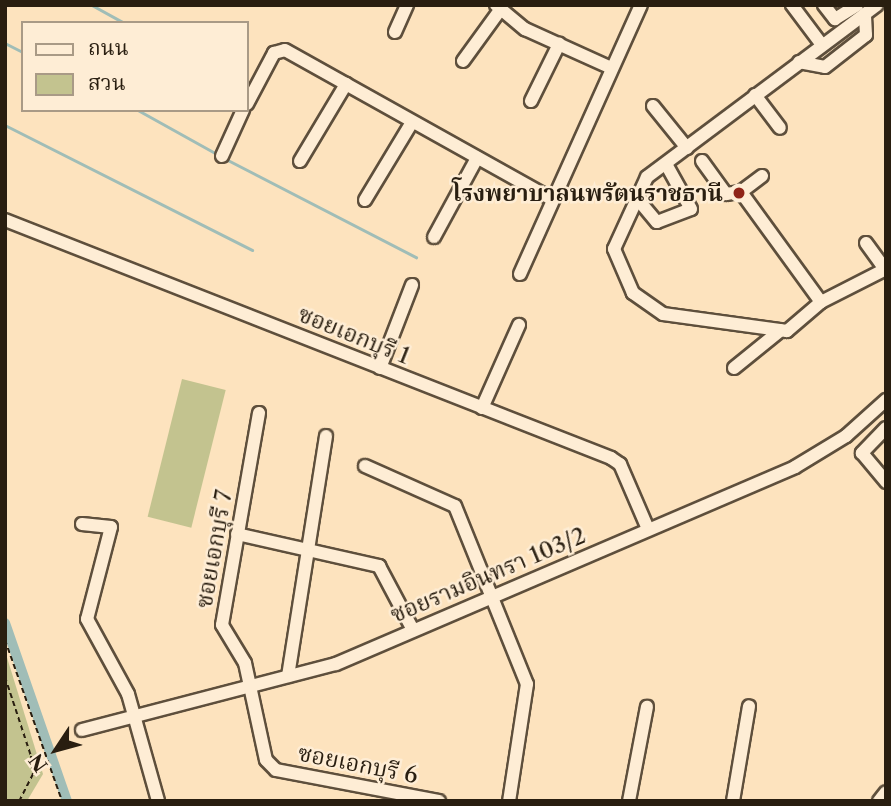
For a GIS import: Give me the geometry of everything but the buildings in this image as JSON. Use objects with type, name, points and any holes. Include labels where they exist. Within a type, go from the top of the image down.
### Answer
[{"type":"street","points":[[395,32],[407,5]]},
{"type":"street","points":[[520,275],[550,198],[609,66],[641,5]]},
{"type":"street","points":[[792,5],[822,45]]},
{"type":"street","points":[[824,5],[835,19],[866,8]]},
{"type":"street","points":[[463,61],[498,7],[559,44],[609,66]]},
{"type":"street","points":[[866,8],[822,45],[666,164],[635,196],[614,249],[622,276],[640,300],[663,314],[781,330],[794,329],[821,302],[886,269],[866,243]]},
{"type":"street","points":[[799,62],[826,66],[866,35],[866,8]]},
{"type":"street","points":[[531,101],[559,44]]},
{"type":"street","points":[[248,102],[279,49],[550,198]]},
{"type":"street","points":[[300,161],[346,84]]},
{"type":"street","points":[[755,95],[780,128]]},
{"type":"street","points":[[653,106],[687,148]]},
{"type":"street","points":[[222,156],[242,112]]},
{"type":"street","points":[[365,200],[411,122]]},
{"type":"street","points":[[434,237],[477,158]]},
{"type":"street","points":[[702,161],[726,194],[741,192],[762,176]]},
{"type":"street","points":[[635,196],[657,222],[691,209],[666,164]]},
{"type":"street","points":[[741,192],[821,302]]},
{"type":"street","name":"ซอยเอกบุรี 1","points":[[5,220],[617,461],[648,528]]},
{"type":"street","points":[[380,368],[412,285]]},
{"type":"street","points":[[482,408],[519,325]]},
{"type":"street","points":[[734,368],[781,330]]},
{"type":"street","name":"ซอยรามอินทรา 103/2","points":[[82,730],[288,676],[413,630],[817,455],[886,400]]},
{"type":"street","name":"ซอยเอกบุรี 7","points":[[249,686],[242,655],[222,630],[259,413]]},
{"type":"street","points":[[886,428],[862,453],[886,482]]},
{"type":"street","points":[[288,676],[306,548],[326,436]]},
{"type":"street","points":[[365,466],[453,503],[527,684],[509,801]]},
{"type":"street","points":[[82,524],[111,527],[101,582],[86,611],[135,714],[158,801]]},
{"type":"street","points":[[237,534],[306,548],[385,569],[413,630]]},
{"type":"street","name":"ซอยเอกบุรี 6","points":[[249,686],[271,767],[439,801]]},
{"type":"street","points":[[733,801],[749,706]]},
{"type":"street","points":[[629,801],[647,707]]},
{"type":"street","points":[[879,801],[886,792]]},
{"type":"path","points":[[5,640],[62,801]]},
{"type":"path","points":[[5,677],[31,756],[33,774],[19,801]]},
{"type":"green space","points":[[182,379],[226,390],[191,528],[148,517]]},
{"type":"green space","points":[[5,651],[43,774],[27,801],[5,801]]},
{"type":"waterway","points":[[92,5],[120,21]]},
{"type":"waterway","points":[[5,43],[21,51]]},
{"type":"waterway","points":[[142,112],[217,154]]},
{"type":"waterway","points":[[5,125],[252,250]]},
{"type":"waterway","points":[[226,159],[416,257]]},
{"type":"waterway","points":[[5,623],[67,801]]},
{"type":"place","name":"โรงพยาบาลนพรัตนราชธานี","points":[[739,193]]}]
